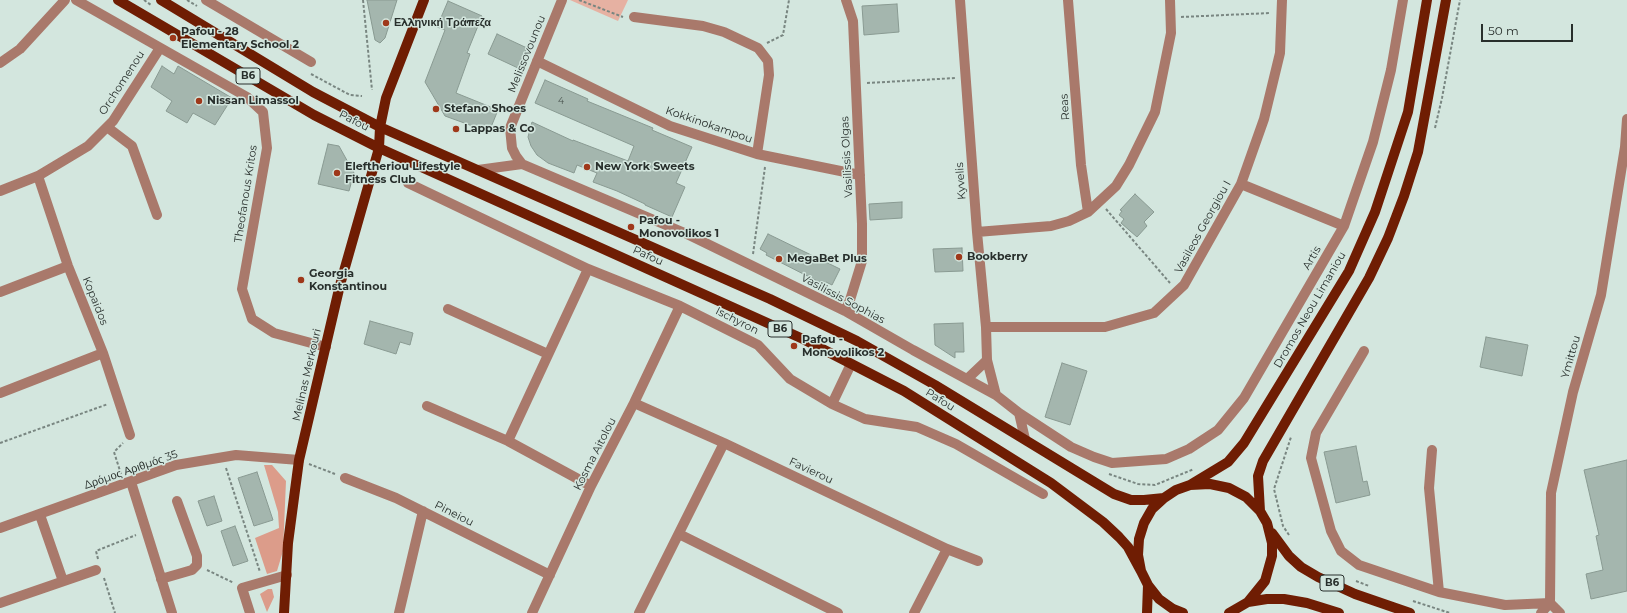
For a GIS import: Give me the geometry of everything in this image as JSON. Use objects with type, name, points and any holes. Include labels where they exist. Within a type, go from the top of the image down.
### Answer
[{"type":"main road","name":"Pafou","points":[[118,0],[314,115],[379,148],[803,339],[904,391],[1051,483],[1103,522],[1128,547],[1141,571]]},
{"type":"main road","name":"Pafou","points":[[160,0],[313,92],[380,127],[770,299],[843,335],[922,377],[1114,494],[1131,500],[1164,498]]},
{"type":"main road","name":"Melinas Merkouri","points":[[284,613],[288,543],[299,460],[340,285],[379,148],[380,127],[386,98],[424,0]]},
{"type":"main road","name":"Dromos Neou Limaniou","points":[[1190,485],[1228,462],[1244,443],[1349,271],[1375,212],[1408,112],[1427,0]]},
{"type":"main road","points":[[1260,511],[1258,476],[1263,461],[1369,278],[1388,238],[1401,203],[1418,152],[1446,0]]},
{"type":"main road","name":"B6","points":[[1183,613],[1173,609],[1159,599],[1148,585],[1141,571],[1138,555],[1139,538],[1144,523],[1152,509],[1164,498],[1176,490],[1190,485],[1210,484],[1229,488],[1246,497],[1260,511],[1269,530],[1289,556],[1301,567],[1318,577],[1355,594],[1410,613]]},
{"type":"main road","name":"B6","points":[[1229,613],[1248,602],[1265,581],[1272,556],[1269,530]]},
{"type":"main road","points":[[1147,613],[1148,585]]},
{"type":"main road","name":"B6","points":[[1248,602],[1267,599],[1284,599],[1307,603],[1338,613]]},
{"type":"street","points":[[0,63],[20,49],[65,0]]},
{"type":"street","name":"Theofanous Kritos","points":[[76,0],[247,97],[263,112],[267,148],[242,289],[252,319],[274,333],[326,347]]},
{"type":"street","points":[[206,0],[311,62]]},
{"type":"street","name":"Melissovounou","points":[[522,164],[512,148],[510,128],[562,0]]},
{"type":"street","name":"Vasilissis Olgas","points":[[845,311],[862,261],[860,175],[853,21],[846,0]]},
{"type":"street","name":"Kyvelis","points":[[960,0],[977,232],[986,327],[987,360],[996,395]]},
{"type":"street","name":"Reas","points":[[1068,0],[1081,165],[1088,212]]},
{"type":"street","points":[[977,232],[1051,226],[1069,221],[1088,212],[1116,186],[1130,166],[1155,112],[1172,33],[1170,0]]},
{"type":"street","name":"Vasileos Georgiou I","points":[[986,327],[1105,327],[1154,312],[1184,286],[1241,184],[1264,119],[1280,53],[1282,0]]},
{"type":"street","name":"Artis","points":[[1144,462],[1166,459],[1189,449],[1218,430],[1244,398],[1344,226],[1375,135],[1391,70],[1403,0]]},
{"type":"street","points":[[634,17],[703,26],[724,32],[758,48],[768,61],[769,75],[762,155]]},
{"type":"street","name":"Orchomenou","points":[[0,190],[38,176],[88,146],[113,121],[160,48]]},
{"type":"street","name":"Kokkinokampou","points":[[537,61],[670,126],[762,155],[860,175]]},
{"type":"street","name":"Ymittou","points":[[1550,603],[1551,493],[1574,392],[1602,295],[1625,147],[1627,119]]},
{"type":"street","points":[[107,127],[132,146],[157,215]]},
{"type":"street","points":[[478,170],[522,164]]},
{"type":"street","name":"Vasilissis Sophias","points":[[522,164],[687,234],[845,311],[996,395],[1020,413],[1071,446],[1094,457],[1112,463],[1144,462]]},
{"type":"street","name":"Kopaidos","points":[[38,176],[68,266],[103,353],[130,435]]},
{"type":"street","name":"Ischyron","points":[[408,183],[588,268],[680,306],[758,345],[790,379],[832,404],[866,420],[917,427],[956,444],[1043,494]]},
{"type":"street","points":[[1241,184],[1344,226]]},
{"type":"street","points":[[0,292],[68,266]]},
{"type":"street","points":[[508,441],[588,268]]},
{"type":"street","name":"Kosma Aitolou","points":[[532,613],[591,486],[634,403],[680,306]]},
{"type":"street","points":[[448,309],[548,354]]},
{"type":"street","points":[[1364,351],[1316,433],[1311,458],[1331,531],[1341,551],[1358,565],[1440,592],[1505,604],[1550,603],[1560,613]]},
{"type":"street","points":[[0,393],[103,353]]},
{"type":"street","points":[[967,379],[987,360]]},
{"type":"street","points":[[832,404],[851,364]]},
{"type":"street","name":"Favierou","points":[[634,403],[724,443],[947,549],[978,561]]},
{"type":"street","points":[[427,406],[508,441],[591,486]]},
{"type":"street","points":[[1020,413],[1025,439]]},
{"type":"street","points":[[639,613],[724,443]]},
{"type":"street","points":[[1432,450],[1429,488],[1440,592]]},
{"type":"street","name":"Δρόμος Αριθμός 35","points":[[0,528],[176,465],[236,455],[299,460]]},
{"type":"street","name":"Pineiou","points":[[345,478],[396,498],[550,575]]},
{"type":"street","points":[[128,483],[146,531],[172,613]]},
{"type":"street","points":[[161,579],[192,570],[197,565],[197,556],[177,500]]},
{"type":"street","points":[[399,613],[423,511]]},
{"type":"street","points":[[40,514],[63,581]]},
{"type":"street","points":[[679,534],[838,613]]},
{"type":"street","points":[[914,613],[947,549]]},
{"type":"street","points":[[0,603],[98,569]]},
{"type":"street","points":[[250,613],[242,588],[287,575]]},
{"type":"street","points":[[1541,613],[1550,603]]},
{"type":"path","points":[[363,0],[372,90]]},
{"type":"path","points":[[579,0],[620,17],[634,17]]},
{"type":"path","points":[[758,48],[783,35],[789,0]]},
{"type":"path","points":[[1171,18],[1281,12]]},
{"type":"path","points":[[856,84],[965,78]]},
{"type":"path","points":[[752,266],[762,155]]},
{"type":"path","points":[[1100,201],[1177,291]]},
{"type":"path","points":[[0,443],[118,400]]},
{"type":"path","points":[[128,483],[114,452],[130,435]]},
{"type":"path","points":[[222,457],[263,581]]},
{"type":"path","points":[[299,460],[345,478]]},
{"type":"path","points":[[1107,473],[1138,484],[1155,485],[1199,467]]},
{"type":"path","points":[[115,613],[98,569],[96,551],[146,531]]},
{"type":"path","points":[[197,565],[242,588]]},
{"type":"shaded area","points":[[570,0],[628,0],[618,21]]},
{"type":"shaded area","points":[[264,465],[272,465],[286,481],[283,551],[277,571],[267,574],[255,538],[279,528],[278,512]]},
{"type":"shaded area","points":[[268,589],[272,589],[274,597],[267,612],[260,594]]},
{"type":"building","points":[[367,0],[397,0],[385,38],[380,43],[375,40]]},
{"type":"building","points":[[448,1],[482,16],[467,53],[470,54],[456,93],[498,110],[489,132],[445,116],[425,82],[445,30],[437,27]]},
{"type":"building","points":[[897,4],[899,32],[864,35],[862,6]]},
{"type":"building","points":[[497,34],[527,48],[518,68],[488,54]]},
{"type":"building","points":[[162,66],[174,74],[178,66],[232,98],[215,125],[193,113],[187,123],[166,111],[172,101],[151,87]]},
{"type":"building","points":[[545,80],[588,99],[587,101],[653,128],[652,130],[692,147],[676,183],[685,187],[672,217],[617,191],[593,182],[597,173],[577,165],[574,173],[548,163],[537,155],[531,146],[528,137],[532,122],[573,141],[628,161],[634,146],[535,103]]},
{"type":"building","points":[[328,144],[339,146],[354,173],[349,191],[318,184]]},
{"type":"building","points":[[1135,194],[1154,212],[1144,222],[1147,226],[1137,237],[1121,223],[1124,219],[1119,215],[1122,211],[1120,210]]},
{"type":"building","points":[[902,202],[902,218],[870,220],[869,204]]},
{"type":"building","points":[[768,234],[840,269],[832,285],[826,282],[825,285],[766,255],[767,253],[760,249]]},
{"type":"building","points":[[962,248],[963,271],[935,272],[933,249]]},
{"type":"building","points":[[370,321],[413,333],[410,345],[400,342],[396,354],[364,344]]},
{"type":"building","points":[[963,323],[964,352],[955,352],[955,358],[935,345],[934,324]]},
{"type":"building","points":[[1486,337],[1528,345],[1522,376],[1480,367]]},
{"type":"building","points":[[1062,363],[1087,371],[1070,425],[1045,417]]},
{"type":"building","points":[[1356,446],[1363,482],[1367,481],[1370,495],[1336,503],[1324,452]]},
{"type":"building","points":[[1627,460],[1627,591],[1591,599],[1586,574],[1603,570],[1596,536],[1599,535],[1584,470]]},
{"type":"building","points":[[257,472],[273,520],[254,526],[238,478]]},
{"type":"building","points":[[214,496],[222,521],[207,526],[198,501]]},
{"type":"building","points":[[235,526],[248,561],[233,566],[221,531]]},
{"type":"place","name":"Ελληνική Τράπεζα","points":[[386,23]]},
{"type":"place","name":"Pafou - 28 Elementary School 2","points":[[173,38]]},
{"type":"place","name":"Nissan Limassol","points":[[199,101]]},
{"type":"place","name":"Stefano Shoes","points":[[436,109]]},
{"type":"place","name":"Lappas & Co","points":[[456,129]]},
{"type":"place","name":"New York Sweets","points":[[587,167]]},
{"type":"place","name":"Eleftheriou Lifestyle Fitness Club","points":[[337,173]]},
{"type":"place","name":"Pafou - Monovolikos 1","points":[[631,227]]},
{"type":"place","name":"Bookberry","points":[[959,257]]},
{"type":"place","name":"MegaBet Plus","points":[[779,259]]},
{"type":"place","name":"Georgia Konstantinou","points":[[301,280]]},
{"type":"place","name":"Pafou - Monovolikos 2","points":[[794,346]]}]
